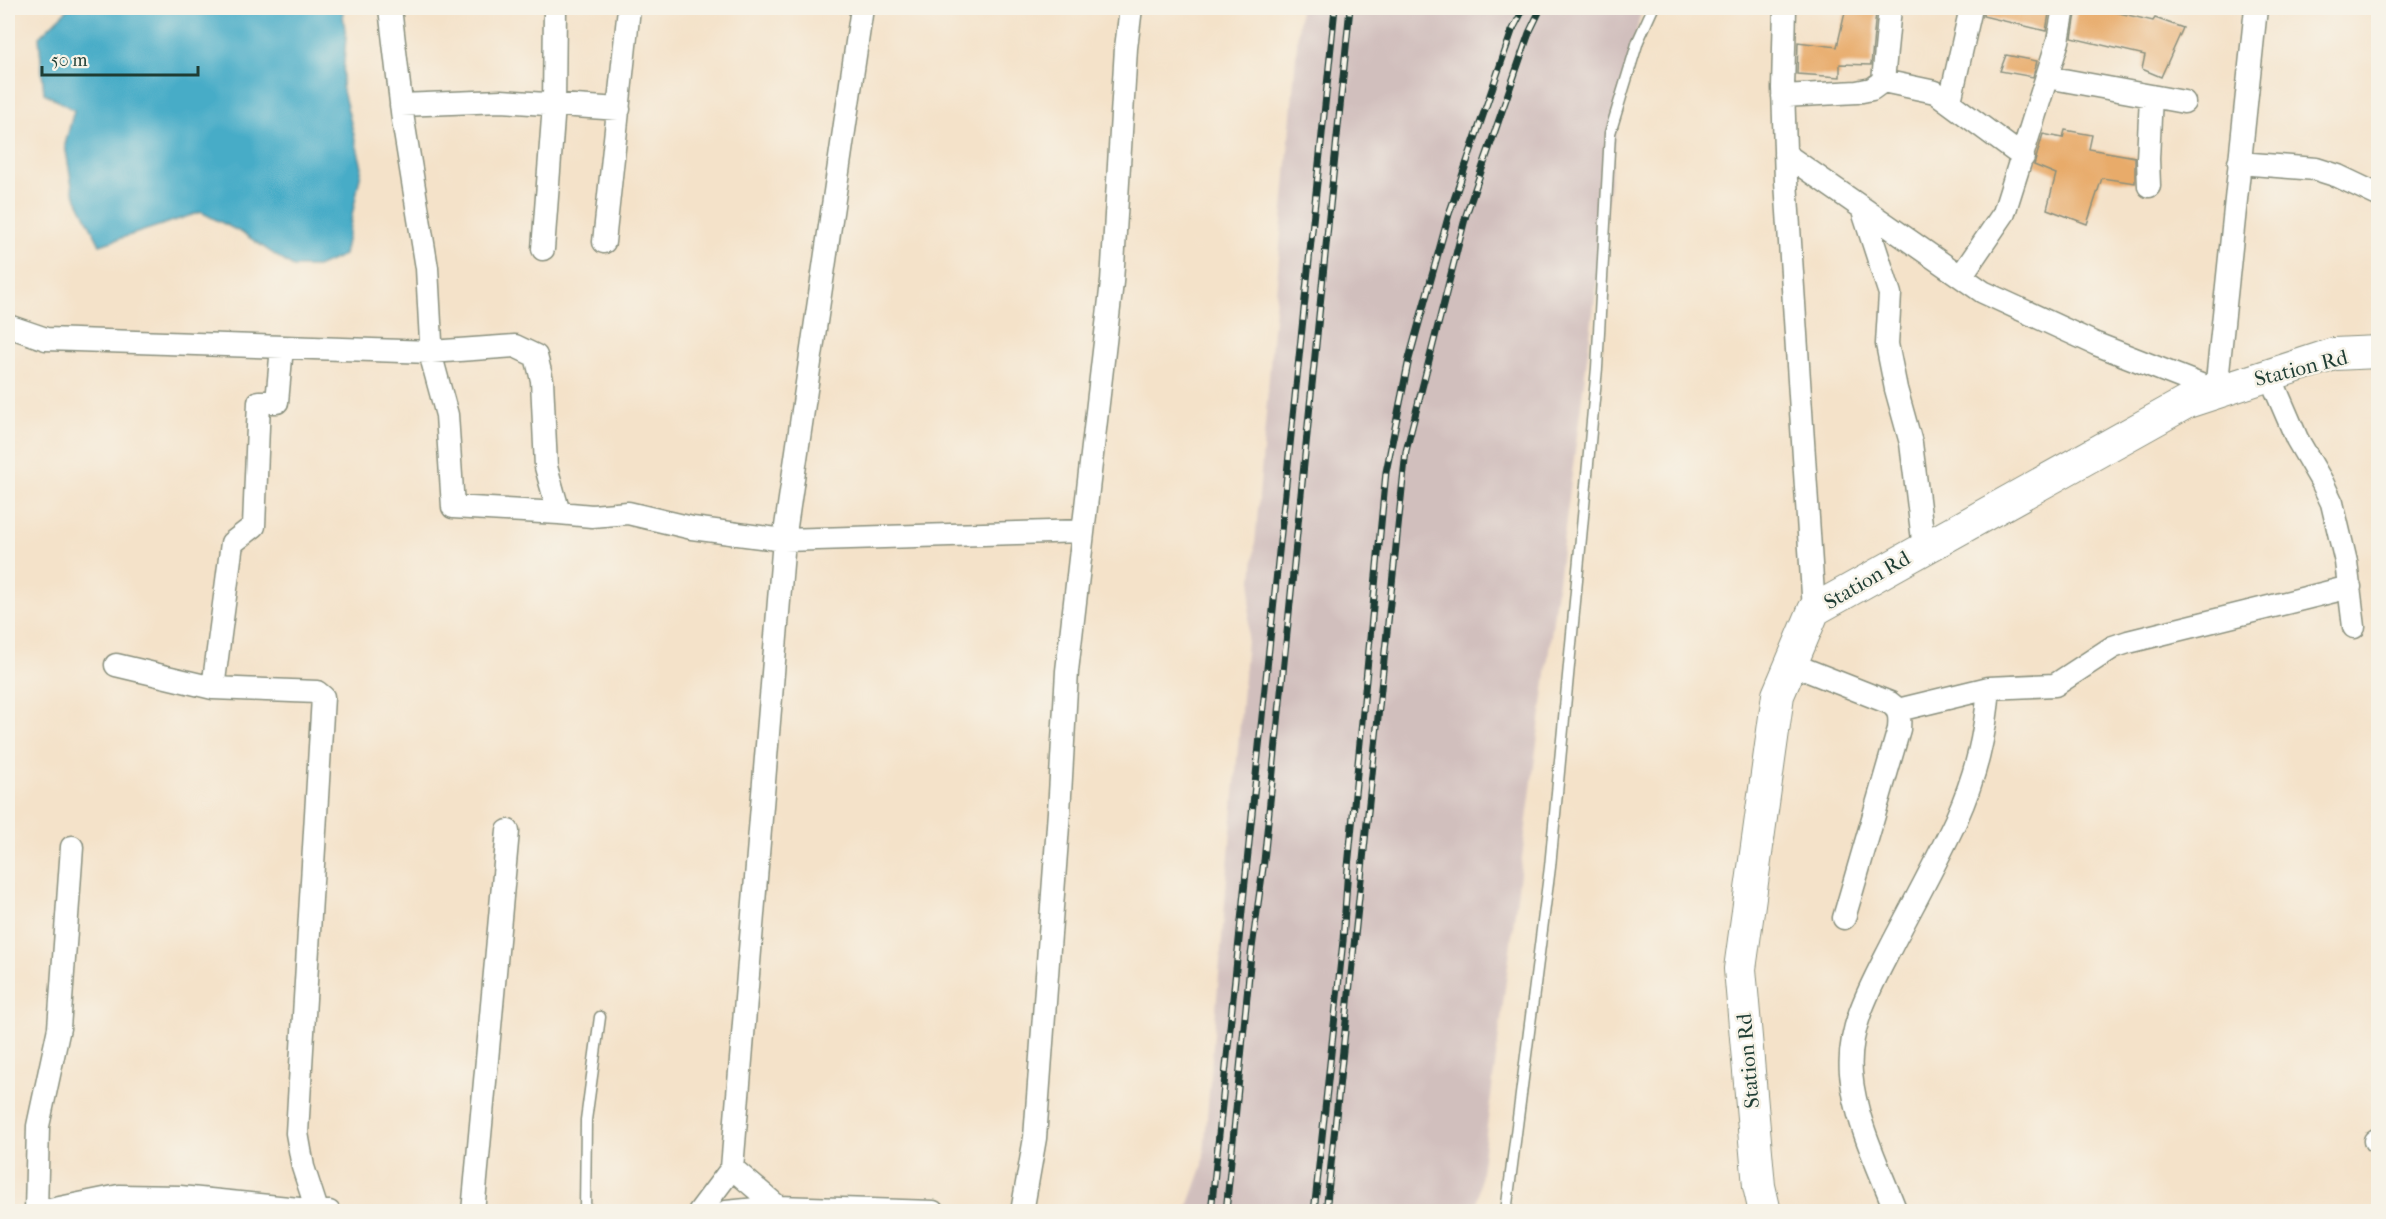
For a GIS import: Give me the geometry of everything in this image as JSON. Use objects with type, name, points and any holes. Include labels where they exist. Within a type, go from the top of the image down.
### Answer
[{"type":"street","points":[[390,8],[401,105],[427,268],[431,352],[434,372],[447,416],[453,507],[592,516],[628,513],[692,528],[784,540],[1083,531]]},
{"type":"street","points":[[543,249],[554,105],[555,8]]},
{"type":"street","points":[[604,242],[629,8]]},
{"type":"street","points":[[699,1212],[732,1168],[784,540],[862,8]]},
{"type":"street","points":[[1022,1212],[1035,1138],[1067,671],[1112,282],[1126,48],[1131,8]]},
{"type":"street","points":[[1785,8],[1783,96],[1785,154],[1814,610]]},
{"type":"street","points":[[1883,81],[1890,8]]},
{"type":"street","points":[[1950,101],[1971,8]]},
{"type":"street","points":[[1961,276],[2004,213],[2058,41],[2064,8]]},
{"type":"street","points":[[1785,154],[1983,292],[2096,344],[2216,391],[2256,8]]},
{"type":"street","points":[[2047,77],[2184,102]]},
{"type":"street","points":[[1783,96],[1857,92],[1872,89],[1883,81],[1935,92],[2023,157]]},
{"type":"street","points":[[2149,186],[2151,96]]},
{"type":"street","points":[[401,105],[501,101],[619,109]]},
{"type":"street","points":[[2239,163],[2322,171],[2379,195]]},
{"type":"street","points":[[1862,208],[1890,294],[1887,344],[1896,389],[1911,443],[1924,548]]},
{"type":"street","points":[[8,327],[46,339],[431,352],[515,346],[536,356],[542,380],[546,466],[559,513]]},
{"type":"street","points":[[213,688],[232,543],[254,526],[259,402],[277,402],[282,347]]},
{"type":"street","name":"Station Rd","points":[[1765,1212],[1760,1185],[1740,969],[1778,695],[1814,610],[2187,402],[2334,354],[2379,352]]},
{"type":"street","points":[[2269,374],[2297,439],[2328,492],[2346,562],[2354,627]]},
{"type":"street","points":[[1898,710],[1989,688],[2055,685],[2106,651],[2128,642],[2350,587]]},
{"type":"street","points":[[1791,664],[1890,703],[1898,710],[1899,729],[1844,918]]},
{"type":"street","points":[[40,1212],[119,1196],[156,1204],[180,1197],[314,1211],[297,1133],[324,700],[317,692],[213,688],[116,665]]},
{"type":"street","points":[[1896,1212],[1863,1125],[1855,1096],[1851,1072],[1852,1040],[1863,1002],[1956,821],[1973,779],[1985,730],[1989,688]]},
{"type":"street","points":[[472,1212],[508,831]]},
{"type":"street","points":[[36,1212],[38,1126],[60,1028],[72,847]]},
{"type":"street","points":[[732,1168],[778,1207]]},
{"type":"street","points":[[726,1212],[778,1207],[933,1212]]},
{"type":"lane","points":[[1506,1212],[1550,867],[1597,368],[1610,133],[1638,41],[1653,8]]},
{"type":"lane","points":[[585,1212],[586,1120],[600,1017]]},
{"type":"shaded area","points":[[1300,8],[1642,8],[1621,98],[1476,1211],[1186,1212],[1203,1165]]},
{"type":"water","points":[[69,8],[342,8],[346,37],[342,87],[362,167],[344,255],[317,267],[293,267],[244,234],[201,212],[100,245],[73,191],[65,145],[74,110],[44,93],[39,37]]},
{"type":"building","points":[[1846,8],[1876,12],[1871,65],[1840,64],[1840,77],[1797,74],[1798,42],[1837,47]]},
{"type":"building","points":[[1984,8],[2050,8],[2046,31],[1983,16]]},
{"type":"building","points":[[2077,8],[2098,8],[2153,21],[2155,18],[2183,28],[2161,77],[2142,69],[2145,55],[2072,38]]},
{"type":"building","points":[[2006,55],[2037,61],[2033,77],[2000,71]]},
{"type":"building","points":[[2065,130],[2092,135],[2089,149],[2135,157],[2135,183],[2102,178],[2087,224],[2047,209],[2056,174],[2034,165],[2043,134],[2063,138]]},
{"type":"railway","points":[[1211,1212],[1335,8]]},
{"type":"railway","points":[[1226,1212],[1251,955],[1264,861],[1350,8]]},
{"type":"railway","points":[[1314,1212],[1343,941],[1386,472],[1409,359],[1449,214],[1512,31],[1524,8]]},
{"type":"railway","points":[[1326,1212],[1406,451],[1466,215],[1529,33],[1541,8]]}]
